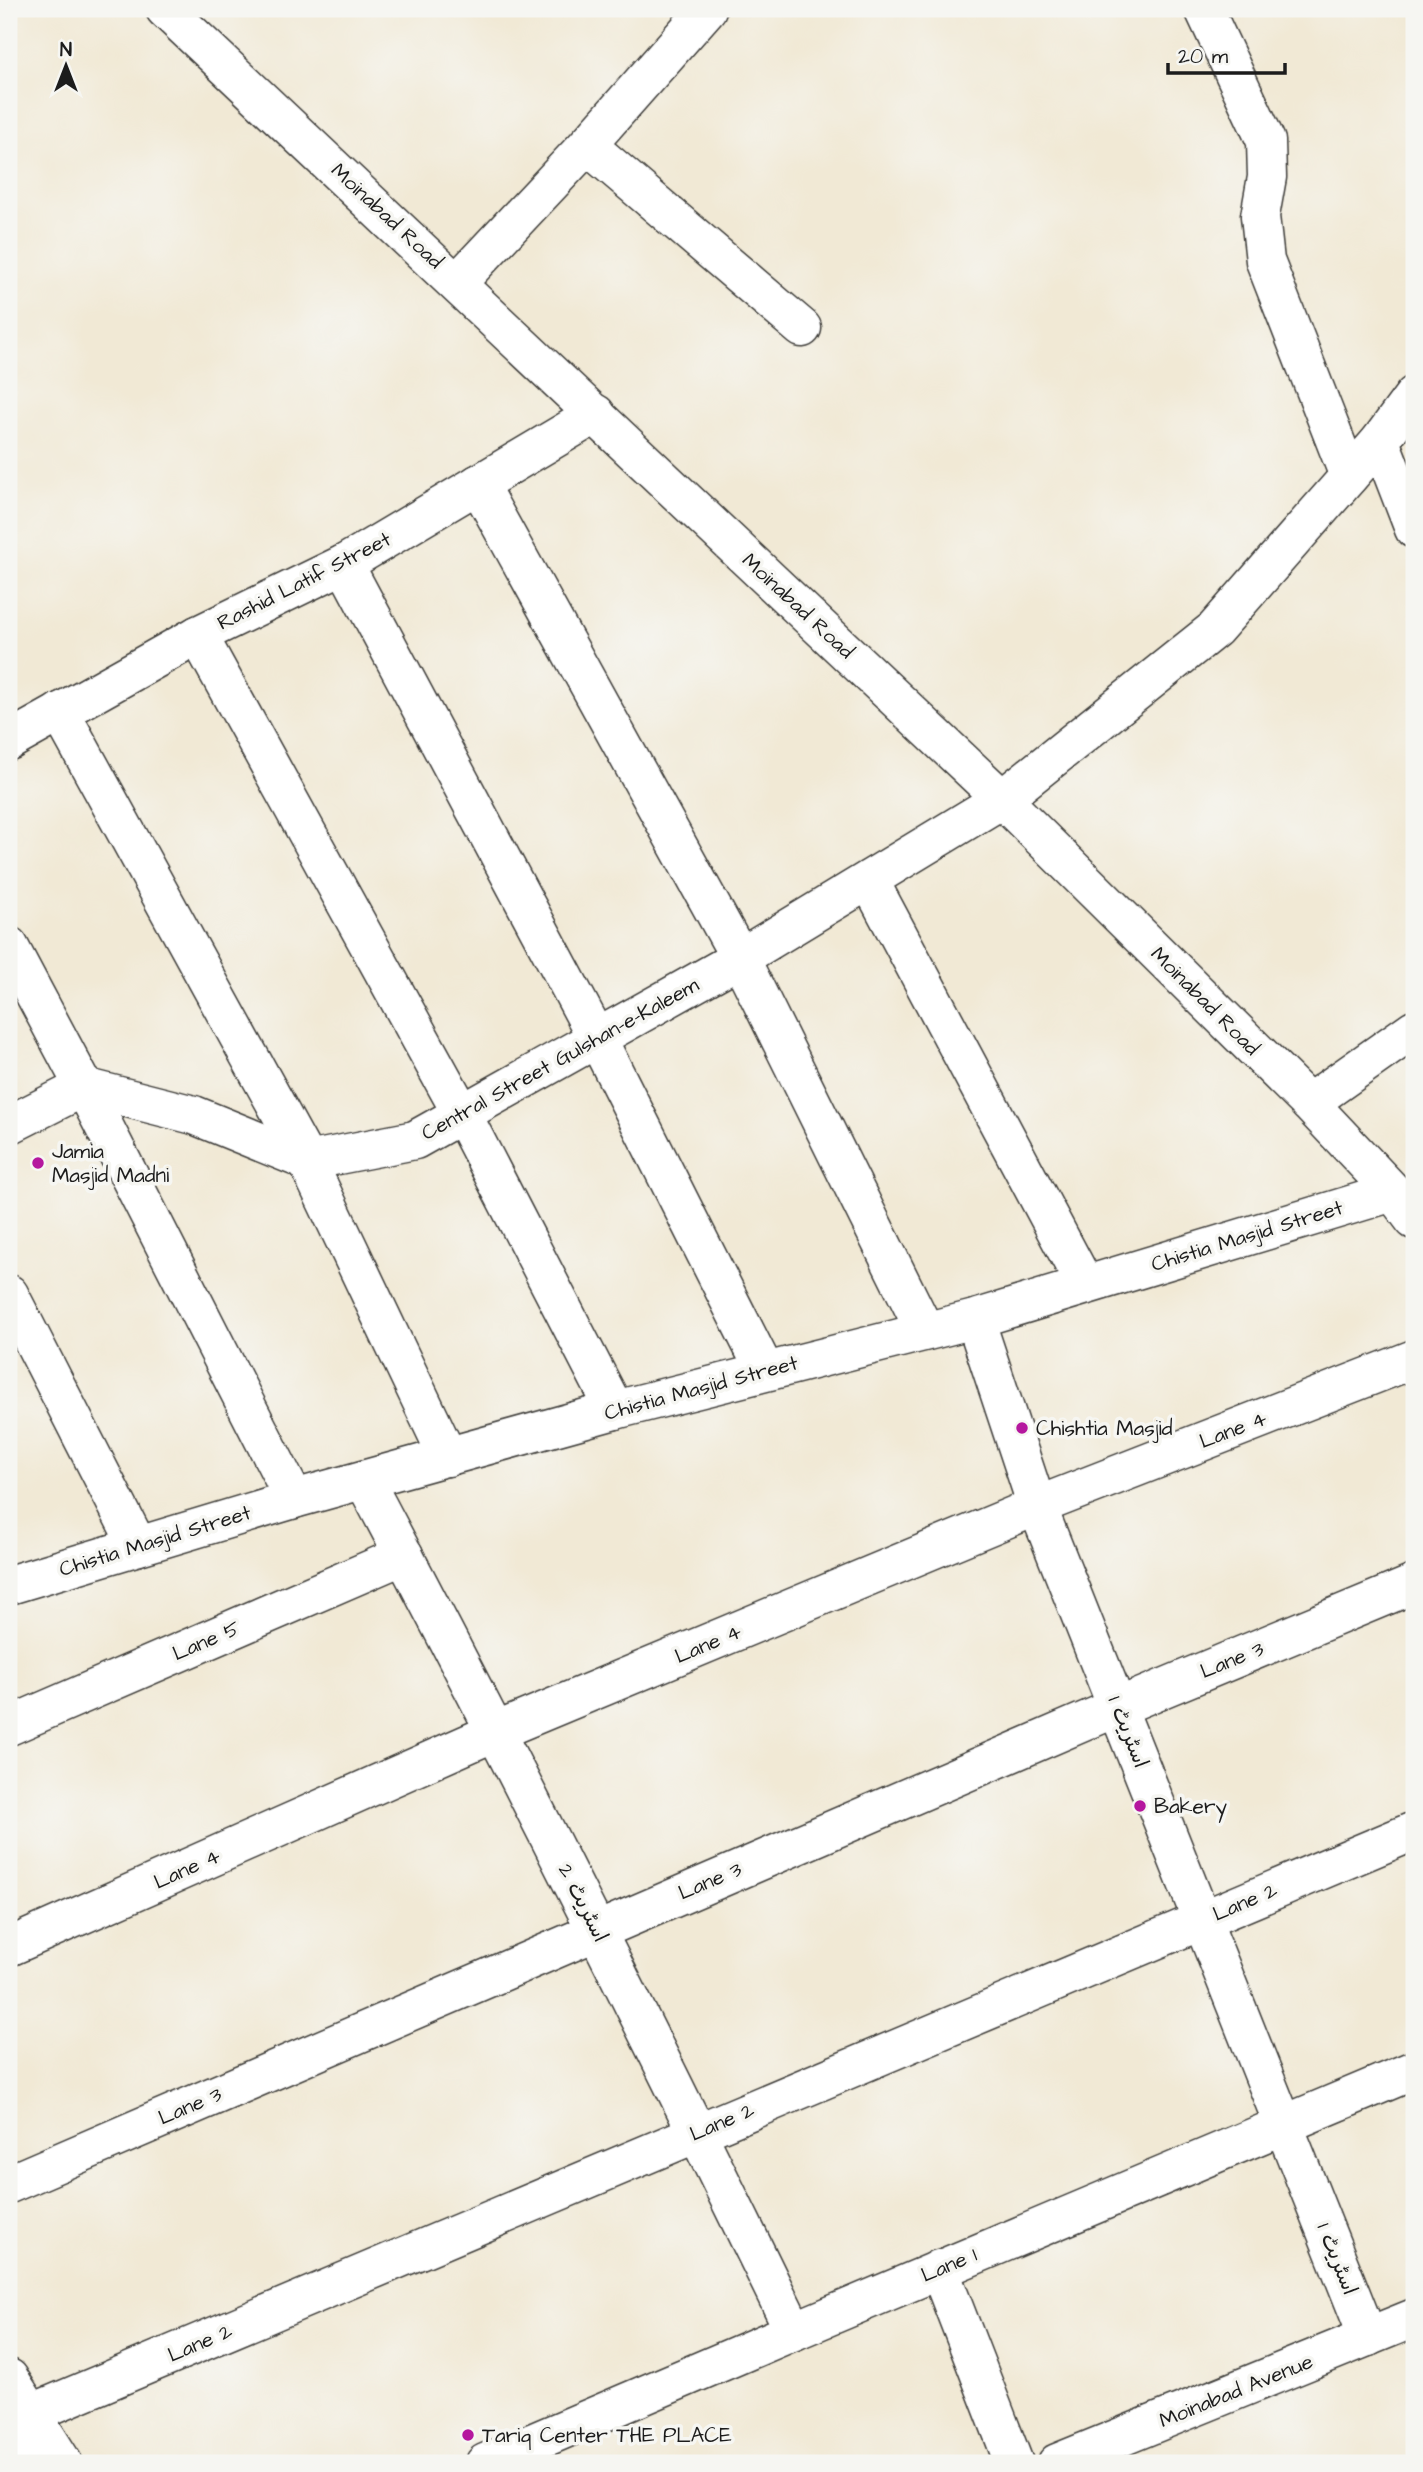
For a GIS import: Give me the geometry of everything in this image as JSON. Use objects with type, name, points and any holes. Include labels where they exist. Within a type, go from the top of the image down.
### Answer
[{"type":"street","name":"Moinabad Road","points":[[166,9],[1002,799],[1309,1103],[1404,1206]]},
{"type":"street","points":[[457,283],[587,145],[707,9]]},
{"type":"street","points":[[1204,9],[1266,141],[1267,177],[1260,216],[1265,261],[1349,476]]},
{"type":"street","points":[[587,145],[802,328]]},
{"type":"street","name":"Central Street Gulshan-e-Kaleem","points":[[307,1161],[415,1140],[740,958],[1002,799],[1215,629],[1380,441],[1414,396]]},
{"type":"street","name":"Rashid Latif Street","points":[[9,741],[198,635],[344,564],[596,414]]},
{"type":"street","points":[[1380,441],[1414,529]]},
{"type":"street","points":[[478,484],[740,958],[925,1331]]},
{"type":"street","points":[[344,564],[597,1038],[765,1371]]},
{"type":"street","points":[[198,635],[462,1114],[615,1410]]},
{"type":"street","points":[[60,712],[307,1161],[448,1457]]},
{"type":"street","points":[[869,880],[1085,1285]]},
{"type":"street","points":[[9,946],[294,1499]]},
{"type":"street","points":[[1309,1103],[1414,1029]]},
{"type":"street","points":[[9,1125],[84,1087],[194,1115],[307,1161]]},
{"type":"street","name":"Chistia Masjid Street","points":[[9,1585],[294,1499],[615,1410],[975,1319],[1085,1285],[1404,1206]]},
{"type":"street","points":[[9,1294],[138,1546]]},
{"type":"street","name":"اسٹریٹ 1","points":[[975,1319],[1037,1506],[1368,2337]]},
{"type":"street","name":"Lane 4","points":[[9,1947],[497,1731],[1037,1506],[1414,1359]]},
{"type":"street","name":"اسٹریٹ 2","points":[[364,1480],[497,1731],[794,2330]]},
{"type":"street","name":"Lane 5","points":[[9,1726],[404,1555]]},
{"type":"street","name":"Lane 3","points":[[9,2184],[597,1929],[1414,1584]]},
{"type":"street","name":"Lane 2","points":[[19,2425],[698,2133],[1414,1831]]},
{"type":"street","name":"Lane 1","points":[[485,2463],[1283,2123],[1414,2070]]},
{"type":"street","points":[[939,2269],[1014,2463]]},
{"type":"street","name":"Moinabad Avenue","points":[[1057,2463],[1414,2318]]},
{"type":"street","points":[[9,2378],[26,2463]]},
{"type":"street","points":[[19,2425],[63,2463]]},
{"type":"place","name":"Jamia Masjid Madni","points":[[38,1163]]},
{"type":"place","name":"Chishtia Masjid","points":[[1022,1428]]},
{"type":"place","name":"Bakery","points":[[1140,1806]]},
{"type":"place","name":"Tariq Center THE PLACE","points":[[468,2435]]}]
